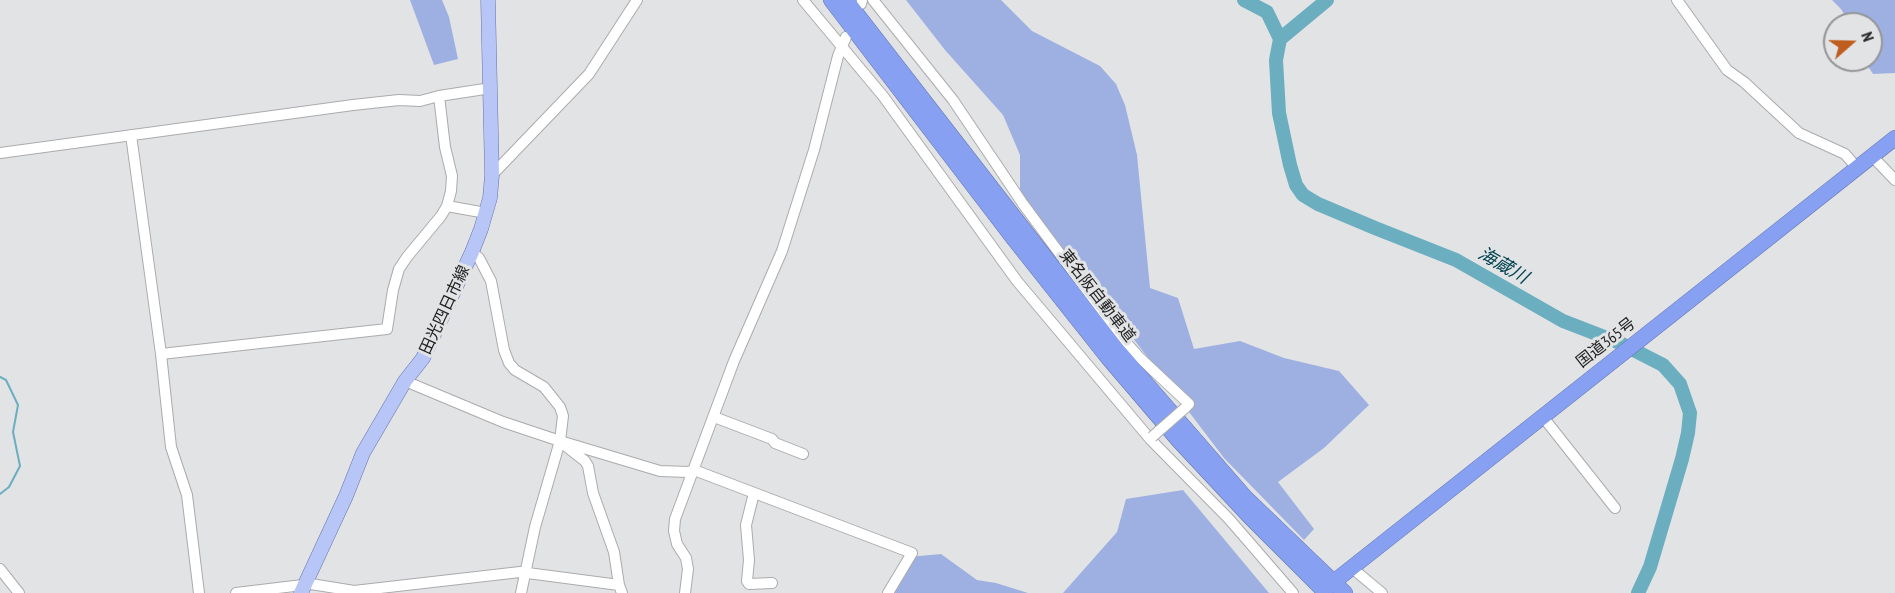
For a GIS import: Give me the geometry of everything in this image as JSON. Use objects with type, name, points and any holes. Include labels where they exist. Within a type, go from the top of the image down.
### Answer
[{"type":"highway","name":"東名阪自動車道","points":[[831,0],[1013,238],[1109,359],[1179,441],[1248,516],[1326,593]]},
{"type":"highway","name":"東名阪自動車道","points":[[856,1],[1118,351],[1245,496],[1345,593]]},
{"type":"highway","name":"国道365号","points":[[1346,572],[1895,138]]},
{"type":"main road","name":"田光四日市線","points":[[302,589],[346,496],[363,453],[405,381],[423,358],[472,252],[486,213],[492,175],[488,0]]},
{"type":"street","points":[[492,175],[589,74],[637,0]]},
{"type":"street","points":[[803,0],[844,42],[1017,280],[1151,438],[1229,519],[1293,593]]},
{"type":"street","points":[[873,0],[953,100],[1023,204],[1123,339],[1189,404],[1151,438]]},
{"type":"street","points":[[1677,0],[1727,70],[1744,82],[1800,133],[1845,154],[1857,168]]},
{"type":"street","points":[[685,593],[688,569],[686,558],[677,544],[674,531],[675,519],[734,361],[782,251],[814,150],[830,85],[844,42]]},
{"type":"street","points":[[0,153],[353,105],[399,100],[420,101],[491,88]]},
{"type":"street","points":[[161,354],[387,329],[399,269],[447,206],[452,176],[445,147],[439,96]]},
{"type":"street","points":[[131,135],[161,354],[171,447],[187,495],[199,593]]},
{"type":"street","points":[[1872,156],[1895,180]]},
{"type":"street","points":[[447,206],[486,213]]},
{"type":"street","points":[[472,252],[479,258],[490,281],[504,350],[509,363],[515,370],[544,387],[560,407],[562,416],[560,441],[535,527],[521,593]]},
{"type":"street","points":[[405,381],[503,422],[560,441],[660,471],[688,472],[694,470],[912,553],[888,593]]},
{"type":"street","points":[[714,417],[772,439],[775,444],[803,454]]},
{"type":"street","points":[[1543,417],[1615,508]]},
{"type":"street","points":[[236,593],[302,589],[311,584],[354,591],[524,572],[620,589],[614,552],[592,493],[588,466],[560,441]]},
{"type":"street","points":[[754,493],[746,525],[749,560],[747,581],[749,584],[772,583]]},
{"type":"street","points":[[0,569],[19,593]]},
{"type":"street","points":[[1346,572],[1382,593]]},
{"type":"shaded area","points":[[410,0],[442,0],[449,17],[458,59],[434,65]]},
{"type":"shaded area","points":[[906,0],[1001,0],[1032,31],[1100,66],[1116,84],[1125,105],[1137,155],[1150,288],[1178,298],[1194,349],[1240,341],[1284,358],[1339,371],[1369,405],[1324,448],[1278,482],[1314,529],[1304,540],[1224,458],[1082,271],[1020,200],[1020,155],[1003,115],[945,50]]},
{"type":"shaded area","points":[[1832,0],[1895,0],[1895,73],[1873,74],[1872,72],[1883,72],[1883,12],[1843,12]]},
{"type":"shaded area","points":[[1183,490],[1269,593],[1063,593],[1117,532],[1126,499]]},
{"type":"shaded area","points":[[941,554],[977,580],[1028,593],[886,593],[908,557]]},
{"type":"waterway","points":[[1244,0],[1267,12],[1280,39]]},
{"type":"waterway","name":"海蔵川","points":[[1327,0],[1280,39],[1276,60],[1279,113],[1290,165],[1296,185],[1303,195],[1318,204],[1456,260],[1563,321],[1620,343],[1663,365],[1680,384],[1690,413],[1688,433],[1650,567],[1638,593]]},
{"type":"waterway","points":[[0,377],[6,380],[18,405],[13,432],[20,466],[9,487],[0,494]]}]
